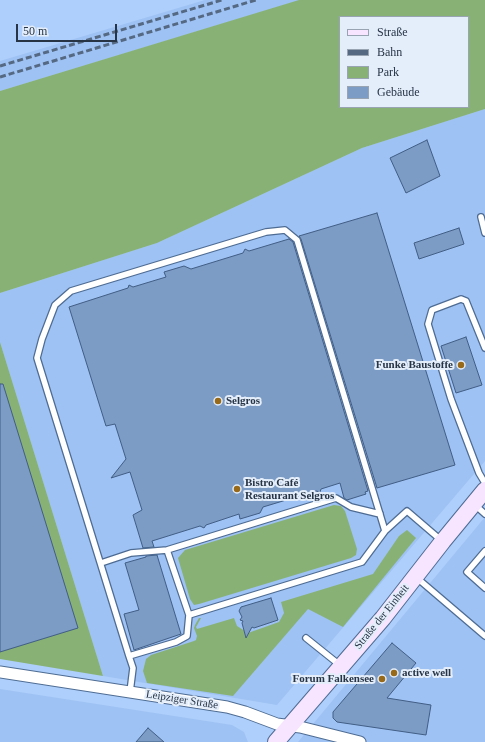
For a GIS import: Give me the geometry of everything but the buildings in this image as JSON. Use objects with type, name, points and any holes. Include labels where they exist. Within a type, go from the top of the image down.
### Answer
[{"type":"street","name":"Straße der Einheit","points":[[276,742],[383,618],[443,541],[479,509],[485,490]]},
{"type":"street","name":"Leipziger Straße","points":[[0,672],[227,707],[277,724],[360,742]]},
{"type":"lane","points":[[481,217],[485,233]]},
{"type":"lane","points":[[130,692],[133,668],[38,358],[42,339],[55,305],[71,291],[266,232],[285,230],[297,240],[385,531]]},
{"type":"lane","points":[[485,348],[466,301],[461,299],[432,310],[428,324],[448,392],[478,473],[485,483]]},
{"type":"lane","points":[[101,563],[131,553],[167,550],[336,498],[351,507],[380,514]]},
{"type":"lane","points":[[189,615],[362,562],[385,531],[407,511],[443,541]]},
{"type":"lane","points":[[129,656],[176,642],[187,636],[189,615],[167,550]]},
{"type":"lane","points":[[485,551],[467,572],[485,588]]},
{"type":"lane","points":[[415,576],[485,636]]},
{"type":"lane","points":[[306,638],[341,667]]},
{"type":"shaded area","points":[[205,0],[301,0],[0,91],[0,61]]},
{"type":"shaded area","points":[[485,109],[485,461],[277,705],[103,676],[0,342],[0,293],[157,243],[362,148]]},
{"type":"shaded area","points":[[485,517],[485,742],[298,742]]},
{"type":"shaded area","points":[[0,689],[232,725],[244,732],[248,742],[0,742]]},
{"type":"green space","points":[[299,0],[485,0],[485,109],[362,148],[157,243],[0,293],[0,91]]},
{"type":"green space","points":[[0,342],[103,676],[0,659]]},
{"type":"green space","points":[[334,505],[341,506],[345,511],[357,549],[356,555],[351,558],[194,605],[190,599],[178,558],[185,550]]},
{"type":"green space","points":[[407,530],[416,538],[343,627],[308,609],[233,696],[147,683],[143,671],[146,659],[151,655],[196,640],[197,636],[194,628],[199,618],[201,618],[196,627],[197,629],[234,618],[237,626],[248,633],[279,622],[284,613],[281,602],[373,574],[399,536]]},
{"type":"railway","points":[[0,66],[222,0]]},
{"type":"railway","points":[[0,77],[256,0]]},
{"type":"place","name":"Funke Baustoffe","points":[[461,365]]},
{"type":"place","name":"Selgros","points":[[218,401]]},
{"type":"place","name":"Bistro Café Restaurant Selgros","points":[[237,489]]},
{"type":"place","name":"active well","points":[[394,673]]},
{"type":"place","name":"Forum Falkensee","points":[[382,679]]}]
